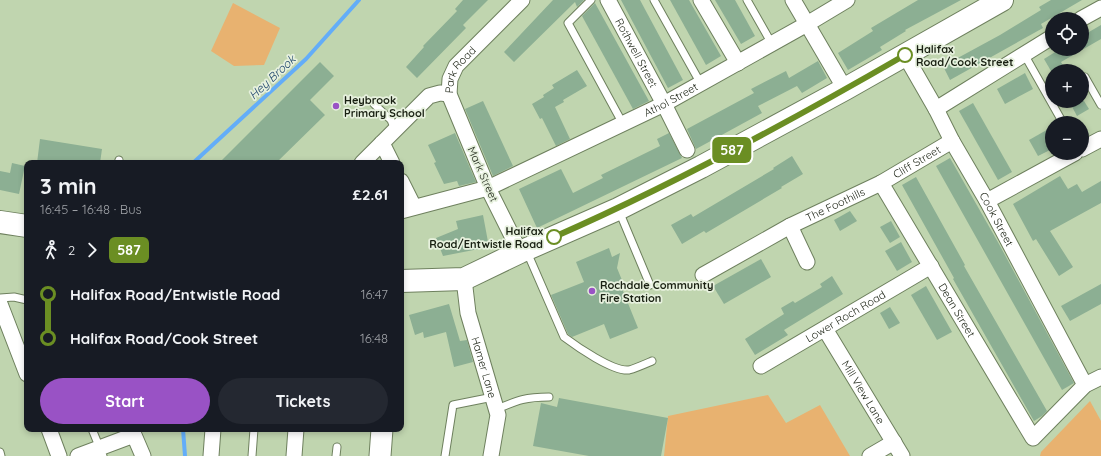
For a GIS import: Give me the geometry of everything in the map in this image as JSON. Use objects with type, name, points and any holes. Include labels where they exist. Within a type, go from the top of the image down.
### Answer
[{"type":"highway","points":[[404,281],[464,280],[523,251],[618,209],[701,167],[845,89],[1002,0]]},
{"type":"highway","points":[[0,222],[24,226]]},
{"type":"main road","points":[[380,456],[382,432]]},
{"type":"street","name":"Park Road","points":[[365,160],[429,96],[440,93],[449,94],[450,79],[456,66],[522,0]]},
{"type":"street","name":"Rothwell Street","points":[[608,0],[687,150]]},
{"type":"street","points":[[701,0],[738,63]]},
{"type":"street","points":[[793,0],[845,89]]},
{"type":"street","name":"Athol Street","points":[[407,209],[488,188],[623,124],[701,84],[847,0]]},
{"type":"street","points":[[1089,15],[1101,8]]},
{"type":"street","points":[[936,109],[1045,41]]},
{"type":"street","name":"Cook Street","points":[[905,55],[987,201],[1085,385]]},
{"type":"street","name":"Mark Street","points":[[449,94],[488,188],[523,251]]},
{"type":"street","points":[[1089,145],[1101,139]]},
{"type":"street","name":"Cliff Street","points":[[881,183],[952,141]]},
{"type":"street","points":[[382,143],[390,160]]},
{"type":"street","points":[[987,201],[1062,160]]},
{"type":"street","name":"The Foothills","points":[[703,275],[790,226],[881,183]]},
{"type":"street","name":"Dean Street","points":[[881,183],[1033,438],[1085,385]]},
{"type":"street","points":[[404,195],[407,209]]},
{"type":"street","points":[[790,226],[807,262]]},
{"type":"street","name":"Lower Roch Road","points":[[761,366],[931,266]]},
{"type":"street","name":"Hamer Lane","points":[[464,280],[468,313],[498,416],[491,456]]},
{"type":"street","points":[[0,304],[24,366]]},
{"type":"street","name":"Mill View Lane","points":[[825,329],[902,456]]},
{"type":"street","points":[[1085,385],[1101,377]]},
{"type":"street","points":[[50,432],[59,456]]},
{"type":"street","points":[[211,456],[213,432]]},
{"type":"street","points":[[294,456],[296,432]]},
{"type":"street","points":[[78,456],[101,452],[134,435],[143,456]]},
{"type":"street","points":[[870,456],[894,442]]},
{"type":"lane","points":[[591,0],[568,23],[623,124]]},
{"type":"lane","points":[[654,0],[701,84]]},
{"type":"lane","points":[[747,0],[772,44]]},
{"type":"lane","points":[[1024,54],[1059,116]]},
{"type":"lane","points":[[1089,85],[1101,105]]},
{"type":"lane","points":[[374,104],[391,120],[395,130]]},
{"type":"lane","points":[[618,209],[650,285]]},
{"type":"lane","points":[[523,251],[564,337],[574,345],[612,367],[628,370],[652,361]]},
{"type":"lane","points":[[0,298],[14,297],[24,299]]},
{"type":"lane","points":[[445,456],[453,405],[516,401],[530,397],[549,397]]},
{"type":"lane","points":[[93,432],[101,452]]},
{"type":"lane","points":[[252,456],[254,432]]},
{"type":"lane","points":[[336,456],[337,447]]},
{"type":"lane","points":[[0,452],[1,456]]},
{"type":"shaded area","points":[[233,3],[280,28],[264,65],[234,66],[211,51]]},
{"type":"shaded area","points":[[768,395],[786,423],[820,405],[850,456],[664,456],[668,416]]},
{"type":"shaded area","points":[[1090,401],[1101,421],[1101,456],[1040,456],[1041,452]]},
{"type":"building","points":[[463,0],[488,0],[463,25],[466,28],[417,78],[406,67],[424,47],[423,46],[457,11],[455,9]]},
{"type":"building","points":[[553,0],[584,0],[577,7],[575,2],[514,62],[504,52]]},
{"type":"building","points":[[621,0],[640,0],[683,80],[668,88]]},
{"type":"building","points":[[670,0],[689,0],[721,56],[706,65]]},
{"type":"building","points":[[715,0],[735,0],[755,36],[741,44]]},
{"type":"building","points":[[918,0],[961,0],[905,30],[906,31],[880,47],[882,50],[848,70],[838,53],[873,31],[871,28]]},
{"type":"building","points":[[1051,0],[1082,0],[1062,12],[1045,12],[1045,22],[1041,24],[1043,28],[950,80],[943,66],[1000,35],[1041,10],[1039,7]]},
{"type":"building","points":[[595,3],[649,101],[633,109],[582,16]]},
{"type":"building","points":[[1101,25],[1101,39],[1089,46],[1089,32]]},
{"type":"building","points":[[1049,56],[1071,56],[1061,62],[1062,64],[1047,64],[1044,59]]},
{"type":"building","points":[[818,61],[827,78],[802,93],[797,86],[758,106],[762,113],[696,149],[687,129],[754,93],[751,89],[786,71],[789,78]]},
{"type":"building","points":[[320,62],[334,76],[310,100],[325,115],[279,160],[222,160]]},
{"type":"building","points":[[577,70],[587,86],[563,100],[564,102],[555,107],[570,139],[556,146],[542,118],[540,119],[532,104],[544,97],[543,95],[554,88],[552,85]]},
{"type":"building","points":[[1025,73],[1033,89],[1005,104],[997,89]]},
{"type":"building","points":[[483,101],[513,166],[493,176],[465,109]]},
{"type":"building","points":[[973,103],[1012,172],[998,180],[959,111]]},
{"type":"building","points":[[1073,108],[1088,108],[1089,109],[1077,116]]},
{"type":"building","points":[[1045,131],[1045,152],[1038,156],[1029,140]]},
{"type":"building","points":[[455,133],[476,182],[459,186],[457,181],[444,184],[434,163],[436,162],[428,145]]},
{"type":"building","points":[[669,133],[682,158],[537,228],[519,189],[561,169],[573,193],[603,178],[601,175],[660,146],[657,139]]},
{"type":"building","points":[[40,139],[102,149],[100,160],[37,160]]},
{"type":"building","points":[[792,156],[803,174],[706,233],[704,231],[682,244],[671,225],[691,214],[693,217],[774,169],[773,168]]},
{"type":"building","points":[[950,158],[999,244],[1074,383],[1062,390],[936,166]]},
{"type":"building","points":[[12,163],[24,166],[19,194],[0,190],[0,171],[10,173]]},
{"type":"building","points":[[1060,176],[1068,189],[1077,184],[1082,192],[1101,181],[1101,203],[1050,231],[1073,267],[1059,276],[1036,239],[1033,241],[1013,204]]},
{"type":"building","points":[[916,177],[965,265],[964,266],[1047,411],[1034,421],[953,279],[954,278],[902,185]]},
{"type":"building","points":[[850,211],[857,221],[840,231],[834,220]]},
{"type":"building","points":[[483,215],[489,247],[443,256],[436,238],[458,229],[456,221]]},
{"type":"building","points":[[891,221],[900,237],[890,243],[880,227]]},
{"type":"building","points":[[901,242],[912,262],[897,271],[885,251]]},
{"type":"building","name":"Rochdale Community Fire Station","points":[[609,248],[612,257],[620,253],[617,268],[624,285],[621,286],[638,328],[610,339],[604,324],[572,337],[568,334],[551,295],[584,282],[576,262]]},
{"type":"building","points":[[761,259],[771,277],[724,304],[713,286]]},
{"type":"building","points":[[832,276],[843,294],[784,330],[788,335],[755,355],[745,339],[784,314],[781,308],[793,301],[795,303],[822,287],[820,284]]},
{"type":"building","points":[[1101,284],[1101,304],[1070,321],[1061,306]]},
{"type":"building","points":[[926,286],[952,332],[937,340],[911,295]]},
{"type":"building","points":[[449,304],[460,341],[467,340],[473,362],[454,367],[446,332],[424,338],[423,332],[415,335],[409,315]]},
{"type":"building","points":[[890,307],[900,323],[889,329],[880,313]]},
{"type":"building","points":[[559,398],[668,418],[661,456],[589,456],[533,446],[541,403],[557,407]]},
{"type":"waterway","name":"Hey Brook","points":[[196,160],[306,59],[359,0]]},
{"type":"waterway","name":"Hey Brook","points":[[183,432],[185,456]]},
{"type":"bus line","name":"587","points":[[554,237],[618,209],[701,167],[905,55]]},
{"type":"place","name":"Halifax Road/Cook Street","points":[[905,55]]},
{"type":"place","name":"Heybrook Primary School","points":[[336,106]]},
{"type":"place","name":"Halifax Road/Entwistle Road","points":[[554,237]]},
{"type":"place","name":"Rochdale Community Fire Station","points":[[592,291]]}]
